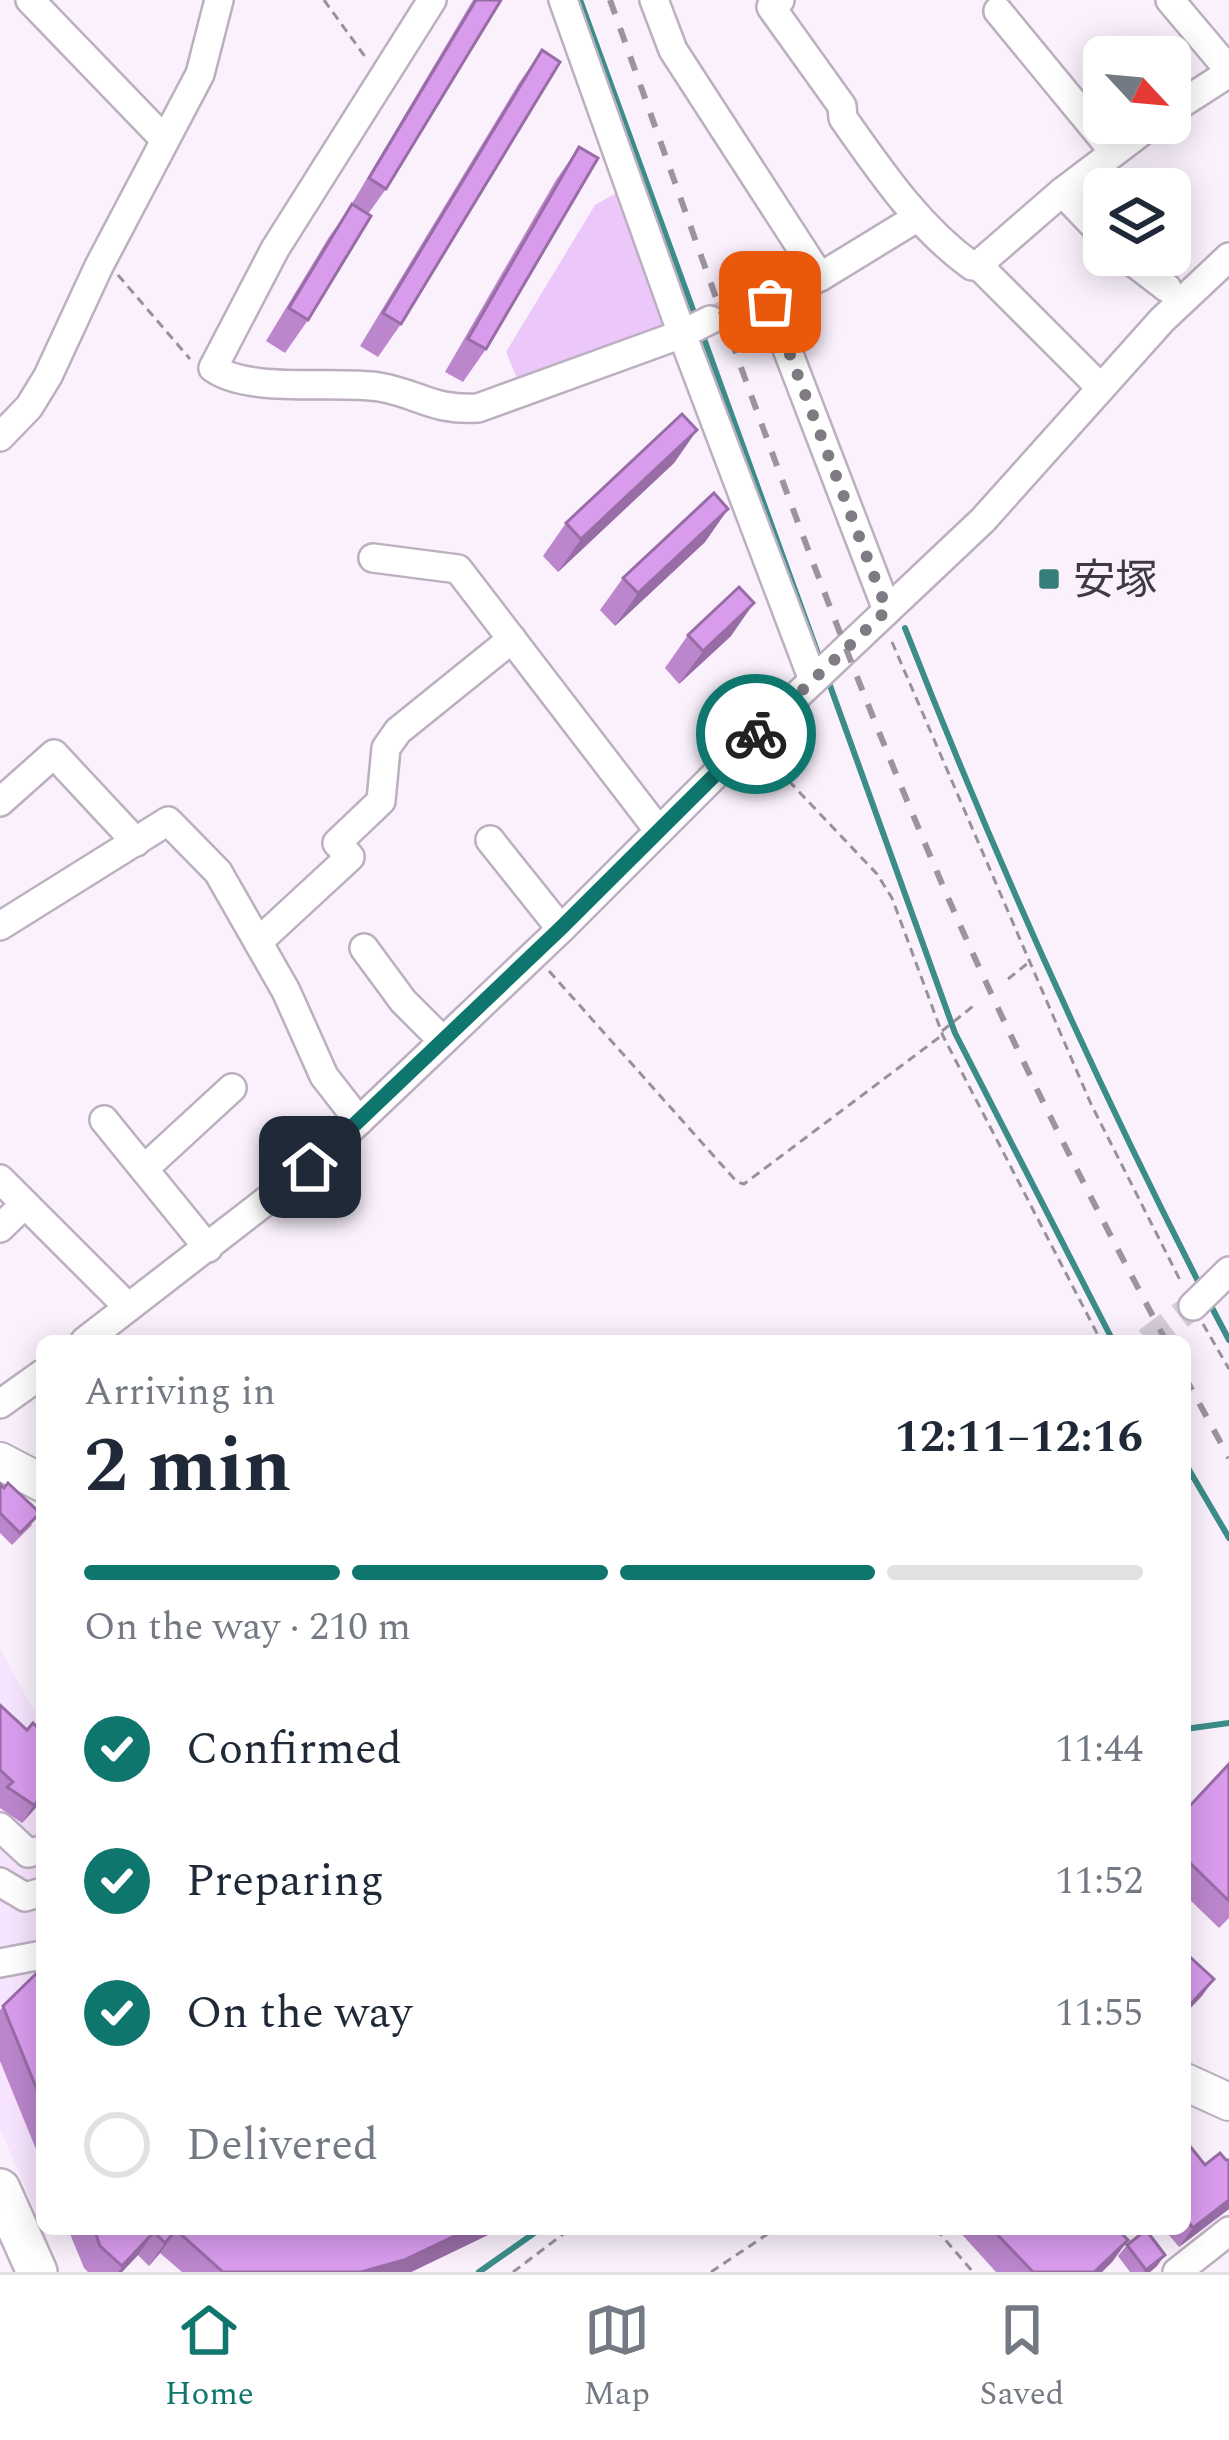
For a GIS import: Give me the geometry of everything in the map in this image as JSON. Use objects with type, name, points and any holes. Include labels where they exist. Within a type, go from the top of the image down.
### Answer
[{"type":"highway","points":[[0,2189],[37,2272]]},
{"type":"highway","points":[[0,2245],[12,2272]]},
{"type":"main road","points":[[0,1461],[36,1480]]},
{"type":"main road","points":[[1191,2085],[1229,2102]]},
{"type":"street","points":[[30,0],[165,140]]},
{"type":"street","points":[[432,0],[275,249],[213,368],[237,380],[357,384],[398,392],[446,410],[478,408],[698,326]]},
{"type":"street","points":[[563,0],[698,326],[820,673]]},
{"type":"street","points":[[654,0],[673,50],[820,277]]},
{"type":"street","points":[[780,0],[771,7],[842,106],[843,118],[892,187],[972,266],[978,266],[1125,144]]},
{"type":"street","points":[[1170,0],[1229,71],[1191,97]]},
{"type":"street","points":[[0,437],[48,376],[99,266],[200,74],[212,5]]},
{"type":"street","points":[[998,10],[1114,152]]},
{"type":"street","points":[[1062,192],[1083,214]]},
{"type":"street","points":[[880,617],[757,304],[820,277],[919,217]]},
{"type":"street","points":[[93,1335],[310,1167],[443,1041],[983,520],[1162,320],[1229,256]]},
{"type":"street","points":[[978,266],[1101,388]]},
{"type":"street","points":[[1152,276],[1167,287]]},
{"type":"street","points":[[373,557],[458,569],[659,831]]},
{"type":"street","points":[[258,942],[350,857],[337,843],[381,801],[386,748],[398,731],[512,639]]},
{"type":"street","points":[[0,802],[54,754],[136,842]]},
{"type":"street","points":[[0,926],[168,821],[218,872],[286,991],[325,1076],[359,1120]]},
{"type":"street","points":[[490,840],[561,928]]},
{"type":"street","points":[[364,949],[443,1041]]},
{"type":"street","points":[[144,1168],[232,1088]]},
{"type":"street","points":[[104,1120],[208,1248]]},
{"type":"street","points":[[0,1179],[128,1307]]},
{"type":"street","points":[[0,1228],[25,1204]]},
{"type":"street","points":[[0,1404],[36,1378]]},
{"type":"street","points":[[0,1827],[28,1853],[36,1851]]},
{"type":"street","points":[[0,1882],[25,1897],[36,1894]]},
{"type":"street","points":[[0,1964],[36,1955]]},
{"type":"street","points":[[1178,2272],[1229,2231]]},
{"type":"path","points":[[324,0],[381,80]]},
{"type":"path","points":[[99,266],[128,284],[186,356],[213,368]]},
{"type":"path","points":[[880,617],[1091,1104],[1208,1291],[1229,1370]]},
{"type":"path","points":[[750,740],[884,884],[943,1032],[1098,1335]]},
{"type":"path","points":[[535,953],[737,1182],[744,1184],[977,1003]]},
{"type":"path","points":[[1008,979],[1029,962]]},
{"type":"path","points":[[513,2272],[562,2235]]},
{"type":"path","points":[[711,2272],[766,2235]]},
{"type":"path","points":[[941,2235],[973,2272]]},
{"type":"shaded area","points":[[618,192],[666,323],[662,331],[519,383],[506,352],[595,205]]},
{"type":"shaded area","points":[[0,1648],[36,1715],[36,2212],[0,2129]]},
{"type":"building","points":[[476,0],[501,0],[386,189],[369,178]]},
{"type":"building","points":[[542,50],[560,62],[401,324],[383,313]]},
{"type":"building","points":[[579,147],[598,158],[486,349],[468,339]]},
{"type":"building","points":[[352,204],[371,216],[308,320],[289,308]]},
{"type":"building","points":[[682,414],[697,430],[581,539],[566,523]]},
{"type":"building","points":[[714,493],[728,509],[638,593],[623,578]]},
{"type":"building","points":[[739,587],[754,603],[703,651],[688,635]]},
{"type":"building","points":[[8,1483],[36,1509],[36,1517],[20,1533],[0,1513],[0,1484],[4,1488]]},
{"type":"building","points":[[0,1705],[27,1730],[33,1723],[36,1726],[36,1803],[7,1787],[13,1782],[0,1770]]},
{"type":"building","points":[[1229,1764],[1229,1901],[1191,1864],[1191,1805]]},
{"type":"building","points":[[1191,1958],[1214,1979],[1191,2004]]},
{"type":"building","points":[[36,1974],[36,2087],[3,2006]]},
{"type":"building","points":[[1191,2148],[1205,2165],[1220,2153],[1229,2160],[1229,2200],[1193,2228]]},
{"type":"building","points":[[96,2235],[151,2235],[122,2266],[100,2246]]},
{"type":"building","points":[[182,2235],[456,2235],[404,2260],[361,2272],[223,2272]]},
{"type":"building","points":[[998,2235],[1123,2235],[1128,2240],[1094,2272],[1033,2272]]},
{"type":"building","points":[[1140,2235],[1150,2235],[1165,2255],[1146,2270],[1127,2245]]},
{"type":"waterway","points":[[580,0],[696,318]]},
{"type":"waterway","points":[[703,336],[821,662]]},
{"type":"waterway","points":[[905,628],[1045,961],[1201,1287]]},
{"type":"waterway","points":[[828,680],[955,1033],[1110,1335]]},
{"type":"waterway","points":[[1210,1304],[1229,1340]]},
{"type":"waterway","points":[[1191,1473],[1229,1538]]},
{"type":"waterway","points":[[1191,1728],[1229,1723]]},
{"type":"waterway","points":[[479,2272],[531,2235]]},
{"type":"tunnel","points":[[710,320],[745,306]]},
{"type":"tunnel","points":[[1155,1335],[1193,1306]]},
{"type":"railway","points":[[610,0],[798,524],[921,834],[1038,1090],[1163,1335]]},
{"type":"railway","points":[[1191,1388],[1229,1458]]},
{"type":"way so far","points":[[756,734],[887,610],[770,302]]},
{"type":"place","name":"安塚","points":[[1049,579]]},
{"type":"route","points":[[310,1167],[756,734]]}]
